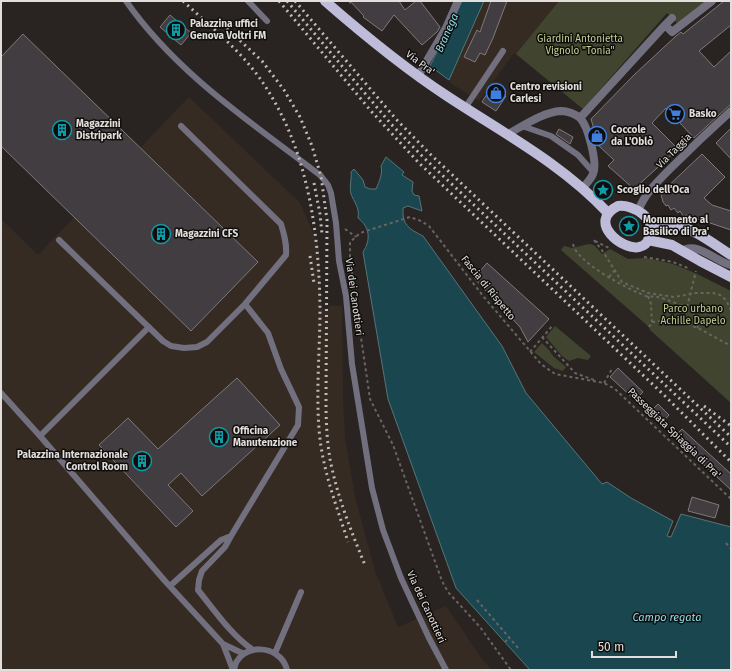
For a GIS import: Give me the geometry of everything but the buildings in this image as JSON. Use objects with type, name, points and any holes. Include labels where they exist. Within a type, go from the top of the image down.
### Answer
[{"type":"main road","name":"Via Pra'","points":[[325,1],[419,78],[546,159],[608,213]]},
{"type":"main road","points":[[621,206],[626,206],[638,211],[649,221],[651,234],[646,244],[638,248],[626,245],[612,235],[606,227],[605,219],[608,213],[621,206]]},
{"type":"main road","points":[[650,226],[665,224],[677,225],[692,231],[731,255]]},
{"type":"main road","points":[[648,240],[672,245],[731,277]]},
{"type":"street","points":[[419,78],[446,28],[458,1]]},
{"type":"street","points":[[665,25],[672,32],[712,1]]},
{"type":"street","points":[[580,118],[672,18]]},
{"type":"street","points":[[508,134],[551,113],[562,111],[572,113],[580,118],[585,125],[594,159],[594,173],[582,189]]},
{"type":"street","name":"Via Taggia","points":[[638,211],[642,200],[648,192],[690,149],[731,111]]},
{"type":"street","points":[[682,251],[686,248],[696,249],[731,265]]},
{"type":"lane","name":"Via dei Canottieri","points":[[126,1],[141,23],[190,74],[237,114],[321,176],[328,185],[336,222],[339,261],[346,296],[352,364],[372,488],[377,509],[383,530],[401,578],[429,638],[446,670]]},
{"type":"lane","points":[[248,1],[267,21]]},
{"type":"lane","points":[[465,108],[503,50]]},
{"type":"lane","points":[[59,240],[163,341],[171,346],[197,348],[207,342],[244,304],[286,255],[284,236],[281,224],[180,126]]},
{"type":"lane","points":[[522,126],[551,136],[578,155],[594,173]]},
{"type":"lane","points":[[244,304],[268,333],[281,369],[299,407],[298,425],[231,536],[226,547],[202,571],[198,590],[236,636],[253,650]]},
{"type":"lane","points":[[40,436],[149,327]]},
{"type":"lane","points":[[1,393],[170,586],[223,644],[234,670]]},
{"type":"lane","points":[[170,586],[221,540],[231,536]]},
{"type":"lane","points":[[275,653],[301,592]]},
{"type":"lane","points":[[223,644],[244,654]]},
{"type":"lane","points":[[234,670],[240,658],[244,654],[253,650],[261,649],[275,653],[282,659],[287,670]]},
{"type":"path","points":[[349,1],[352,4]]},
{"type":"path","name":"Fascia di Rispetto","points":[[354,289],[350,257],[350,242],[360,233],[410,217],[429,226],[483,296],[541,364],[555,374],[604,383]]},
{"type":"path","points":[[610,248],[594,240],[622,282],[648,295],[674,297],[696,293],[713,293],[720,295],[726,300],[731,310]]},
{"type":"path","points":[[573,244],[575,251],[603,274],[648,295],[687,307],[692,311],[698,328]]},
{"type":"path","points":[[639,258],[646,257],[673,262],[696,271],[687,307]]},
{"type":"path","points":[[609,277],[614,270]]},
{"type":"path","points":[[648,295],[652,322],[649,327]]},
{"type":"path","points":[[355,297],[370,399],[393,444],[442,581],[448,592],[480,627],[511,670]]},
{"type":"path","points":[[652,322],[675,320],[698,328],[731,346]]},
{"type":"path","points":[[530,352],[553,325]]},
{"type":"path","points":[[542,337],[575,373],[598,382]]},
{"type":"path","points":[[604,383],[612,369]]},
{"type":"path","name":"Passeggiata Spiaggia di Pra'","points":[[604,383],[616,389],[731,499]]},
{"type":"path","points":[[726,543],[731,548]]},
{"type":"path","points":[[477,600],[518,648]]},
{"type":"path","points":[[505,642],[509,638]]},
{"type":"shaded area","points":[[484,1],[559,1],[516,54],[514,53],[479,101],[452,84],[449,80]]},
{"type":"shaded area","points":[[189,97],[300,203],[319,246],[321,309],[329,309],[329,306],[342,306],[345,438],[355,497],[375,571],[398,627],[446,606],[482,659],[492,670],[1,670],[1,219],[38,255]]},
{"type":"green space","name":"Giardini Antonietta Vignolo \"Tonia\"","points":[[559,1],[707,1],[678,24],[667,13],[583,109],[516,54]]},
{"type":"green space","name":"Parco urbano Achille Dapelo","points":[[589,244],[594,245],[602,254],[610,249],[628,259],[646,258],[673,264],[731,291],[731,403],[649,329],[649,327],[561,250],[564,246],[572,248]]},
{"type":"green space","points":[[555,326],[591,356],[588,360],[578,358],[569,361],[562,356],[546,337]]},
{"type":"green space","points":[[542,343],[553,356],[566,367],[563,371],[554,368],[534,352]]},
{"type":"water","name":"Branega","points":[[462,1],[484,1],[449,80],[430,66]]},
{"type":"water","name":"Campo regata","points":[[386,157],[404,172],[402,175],[413,182],[412,191],[414,195],[419,196],[422,211],[408,206],[403,208],[404,219],[407,226],[423,236],[502,346],[526,393],[602,484],[607,482],[631,498],[673,521],[667,536],[671,537],[681,514],[731,527],[731,670],[530,670],[456,588],[388,399],[363,252],[366,247],[368,234],[365,225],[358,218],[357,208],[350,192],[351,172],[354,169],[363,180],[365,187],[376,189],[381,175],[381,166]]},
{"type":"railway","points":[[183,1],[234,48],[253,69],[277,106],[300,160],[313,219],[317,248],[320,308],[318,399],[319,429],[326,472],[348,542]]},
{"type":"railway","points":[[279,1],[371,111],[418,162],[665,396],[731,462]]},
{"type":"railway","points":[[287,1],[391,124],[423,157],[731,447]]},
{"type":"railway","points":[[295,1],[396,119],[428,152],[731,437]]},
{"type":"railway","points":[[218,20],[262,61],[284,90],[300,117],[312,146],[321,176],[327,220],[326,424],[328,445],[340,500],[365,565]]},
{"type":"railway","points":[[314,183],[322,234]]},
{"type":"railway","points":[[310,256],[314,283]]},
{"type":"railway","points":[[704,406],[731,426]]},
{"type":"place","name":"Palazzina uffici Genova Voltri FM","points":[[176,30]]},
{"type":"place","name":"Centro revisioni Carlesi","points":[[496,93]]},
{"type":"place","name":"Basko","points":[[675,114]]},
{"type":"place","name":"Magazzini Distripark","points":[[62,130]]},
{"type":"place","name":"Coccole da L'Oblò","points":[[597,136]]},
{"type":"place","name":"Scoglio dell'Oca","points":[[603,190]]},
{"type":"place","name":"Monumento al Basilico di Pra'","points":[[629,226]]},
{"type":"place","name":"Magazzini CFS","points":[[161,234]]},
{"type":"place","name":"Officina Manutenzione","points":[[219,437]]},
{"type":"place","name":"Palazzina Internazionale Control Room","points":[[142,461]]}]
